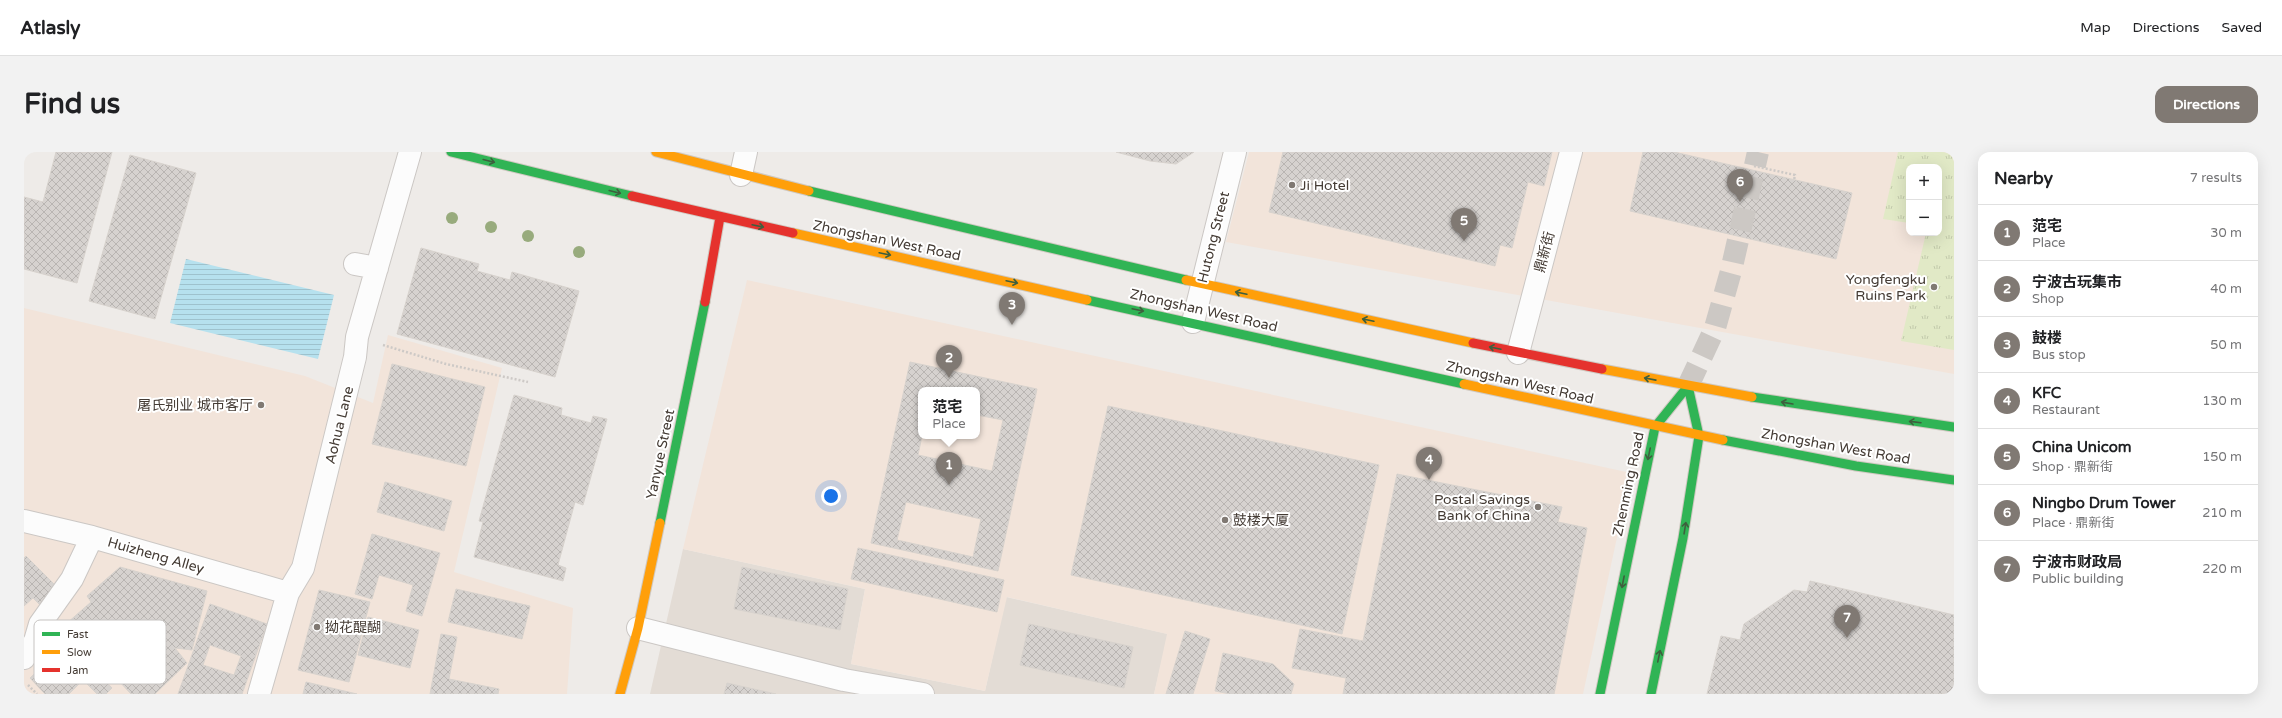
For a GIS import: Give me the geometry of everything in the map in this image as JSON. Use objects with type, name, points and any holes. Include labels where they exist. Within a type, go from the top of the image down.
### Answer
[{"type":"main road","name":"Zhongshan West Road","points":[[451,152],[720,218],[1193,322],[1654,427],[1856,466],[1954,480]]},
{"type":"main road","name":"Zhongshan West Road","points":[[656,152],[740,175],[1201,284],[1518,353],[1688,386],[1868,417],[1954,427]]},
{"type":"main road","name":"Yanyue Street","points":[[620,694],[638,628],[702,319],[720,218]]},
{"type":"main road","name":"Zhenming Road","points":[[1600,694],[1654,427],[1688,386]]},
{"type":"main road","points":[[1651,694],[1683,538],[1699,436],[1688,386]]},
{"type":"street","name":"Aohua Lane","points":[[259,694],[288,593],[303,568],[356,357],[357,337],[410,152]]},
{"type":"street","points":[[740,175],[746,152]]},
{"type":"street","name":"Hutong Street","points":[[1193,322],[1201,284],[1235,152]]},
{"type":"street","name":"鼎新街","points":[[1518,353],[1571,152]]},
{"type":"street","points":[[356,264],[377,268]]},
{"type":"street","name":"Huizheng Alley","points":[[24,521],[92,537],[288,593]]},
{"type":"street","points":[[43,620],[72,579],[92,537]]},
{"type":"street","points":[[638,628],[844,680],[923,694]]},
{"type":"street","points":[[24,658],[34,643]]},
{"type":"path","points":[[1754,166],[1795,175],[1794,180]]},
{"type":"path","points":[[357,337],[446,364],[528,382]]},
{"type":"path","points":[[24,680],[37,694]]},
{"type":"shaded area","points":[[1249,152],[1954,152],[1954,374],[1226,242]]},
{"type":"shaded area","points":[[747,280],[1631,473],[1583,694],[1154,694],[1167,634],[1007,597],[985,691],[851,664],[865,589],[683,549]]},
{"type":"shaded area","points":[[24,308],[305,376],[373,403],[388,335],[502,368],[454,572],[573,608],[567,694],[24,694]]},
{"type":"shaded area","points":[[683,549],[865,589],[851,664],[985,691],[1006,597],[1168,634],[1154,694],[650,694]]},
{"type":"green space","name":"Yongfengku Ruins Park","points":[[1898,152],[1954,152],[1954,350],[1901,341],[1925,236],[1942,236],[1942,164],[1906,164],[1906,223],[1883,219]]},
{"type":"water","points":[[186,259],[334,295],[318,359],[170,323]]},
{"type":"building","points":[[56,152],[112,152],[77,283],[24,269],[24,197],[43,202]]},
{"type":"building","points":[[1116,152],[1194,152],[1176,164],[1150,161]]},
{"type":"building","points":[[1283,152],[1552,152],[1544,186],[1528,182],[1512,248],[1500,245],[1495,266],[1269,212]]},
{"type":"building","points":[[1643,152],[1674,152],[1852,193],[1836,259],[1630,211]]},
{"type":"building","points":[[130,155],[196,173],[155,319],[89,301]]},
{"type":"building","points":[[421,248],[479,264],[477,271],[510,280],[512,272],[579,291],[555,377],[397,334]]},
{"type":"building","points":[[910,362],[1037,389],[998,571],[871,543]],"holes":[[[906,502],[981,519],[973,557],[897,540]]]},
{"type":"building","points":[[392,364],[485,387],[466,466],[372,444]]},
{"type":"building","points":[[514,395],[562,408],[561,415],[591,423],[593,416],[607,419],[583,505],[575,502],[558,565],[566,568],[563,581],[474,557],[483,522],[479,521]]},
{"type":"building","name":"鼓楼大厦","points":[[1108,406],[1379,465],[1342,634],[1071,575]]},
{"type":"building","points":[[1397,474],[1562,507],[1558,522],[1587,528],[1554,694],[1343,694],[1346,678],[1292,668],[1300,629],[1363,641]]},
{"type":"building","points":[[385,482],[452,501],[444,531],[377,512]]},
{"type":"building","points":[[372,534],[440,553],[422,616],[406,611],[413,585],[379,575],[372,599],[355,594]]},
{"type":"building","points":[[858,548],[1004,580],[997,612],[851,579]]},
{"type":"building","points":[[26,556],[58,588],[40,605],[33,598],[24,606],[24,558]]},
{"type":"building","points":[[120,567],[207,591],[192,650],[175,648],[187,663],[166,683],[166,620],[71,620],[91,602],[87,596]]},
{"type":"building","points":[[742,567],[848,589],[840,630],[734,609]]},
{"type":"building","points":[[1810,581],[1954,615],[1954,694],[1707,694],[1721,636],[1740,640],[1744,624],[1794,590],[1807,592]]},
{"type":"building","points":[[456,589],[530,606],[522,639],[448,622]]},
{"type":"building","points":[[319,590],[370,602],[349,682],[298,670]]},
{"type":"building","points":[[210,604],[267,624],[242,694],[178,694]],"holes":[[[210,645],[241,656],[234,675],[203,665]]]},
{"type":"building","points":[[368,617],[419,630],[410,668],[358,655]]},
{"type":"building","points":[[1029,624],[1133,647],[1124,688],[1020,665]]},
{"type":"building","points":[[1185,631],[1210,639],[1193,694],[1166,694]]},
{"type":"building","points":[[441,634],[457,637],[449,679],[499,689],[498,694],[430,694]]},
{"type":"building","points":[[1223,653],[1273,664],[1294,684],[1291,694],[1230,694],[1215,691]]},
{"type":"building","points":[[34,674],[34,682],[30,678]]},
{"type":"building","points":[[306,682],[357,694],[303,694]]},
{"type":"building","points":[[727,683],[776,694],[724,694]]},
{"type":"building","points":[[36,684],[79,684],[69,694],[45,694]]},
{"type":"building","points":[[87,684],[108,684],[112,688],[106,694],[97,694]]},
{"type":"building","points":[[122,684],[165,684],[155,694],[131,694]]},
{"type":"tunnel","points":[[1688,386],[1715,328],[1731,271],[1758,152]]},
{"type":"traffic: fast","points":[[451,152],[632,196]]},
{"type":"traffic: fast","points":[[809,191],[1186,280]]},
{"type":"traffic: fast","points":[[1087,300],[1464,384]]},
{"type":"traffic: fast","points":[[660,523],[705,302]]},
{"type":"traffic: fast","points":[[1600,694],[1655,427],[1688,386]]},
{"type":"traffic: fast","points":[[1651,694],[1683,538],[1699,436],[1688,386]]},
{"type":"traffic: fast","points":[[1752,397],[1954,427]]},
{"type":"traffic: fast","points":[[1723,440],[1856,466],[1954,480]]},
{"type":"traffic: slow","points":[[656,152],[809,191]]},
{"type":"traffic: slow","points":[[793,233],[1087,300]]},
{"type":"traffic: slow","points":[[1186,280],[1473,343]]},
{"type":"traffic: slow","points":[[1602,369],[1752,397]]},
{"type":"traffic: slow","points":[[1464,384],[1723,440]]},
{"type":"traffic: slow","points":[[620,694],[638,628],[660,523]]},
{"type":"traffic: jam","points":[[632,196],[793,233]]},
{"type":"traffic: jam","points":[[705,302],[720,217]]},
{"type":"traffic: jam","points":[[1473,343],[1602,369]]},
{"type":"place","name":"Ji Hotel","points":[[1292,185]]},
{"type":"place","name":"Ningbo Drum Tower","points":[[1740,202]]},
{"type":"place","name":"China Unicom","points":[[1464,241]]},
{"type":"place","name":"Yongfengku Ruins Park","points":[[1934,287]]},
{"type":"place","name":"鼓楼","points":[[1012,325]]},
{"type":"place","name":"宁波古玩集市","points":[[949,378]]},
{"type":"place","name":"屠氏别业 城市客厅","points":[[261,405]]},
{"type":"place","name":"KFC","points":[[1429,480]]},
{"type":"place","name":"范宅","points":[[949,485]]},
{"type":"place","name":"Postal Savings Bank of China","points":[[1538,507]]},
{"type":"place","name":"鼓楼大厦","points":[[1225,520]]},
{"type":"place","name":"拗花醍醐","points":[[317,627]]},
{"type":"place","name":"宁波市财政局","points":[[1847,638]]}]
